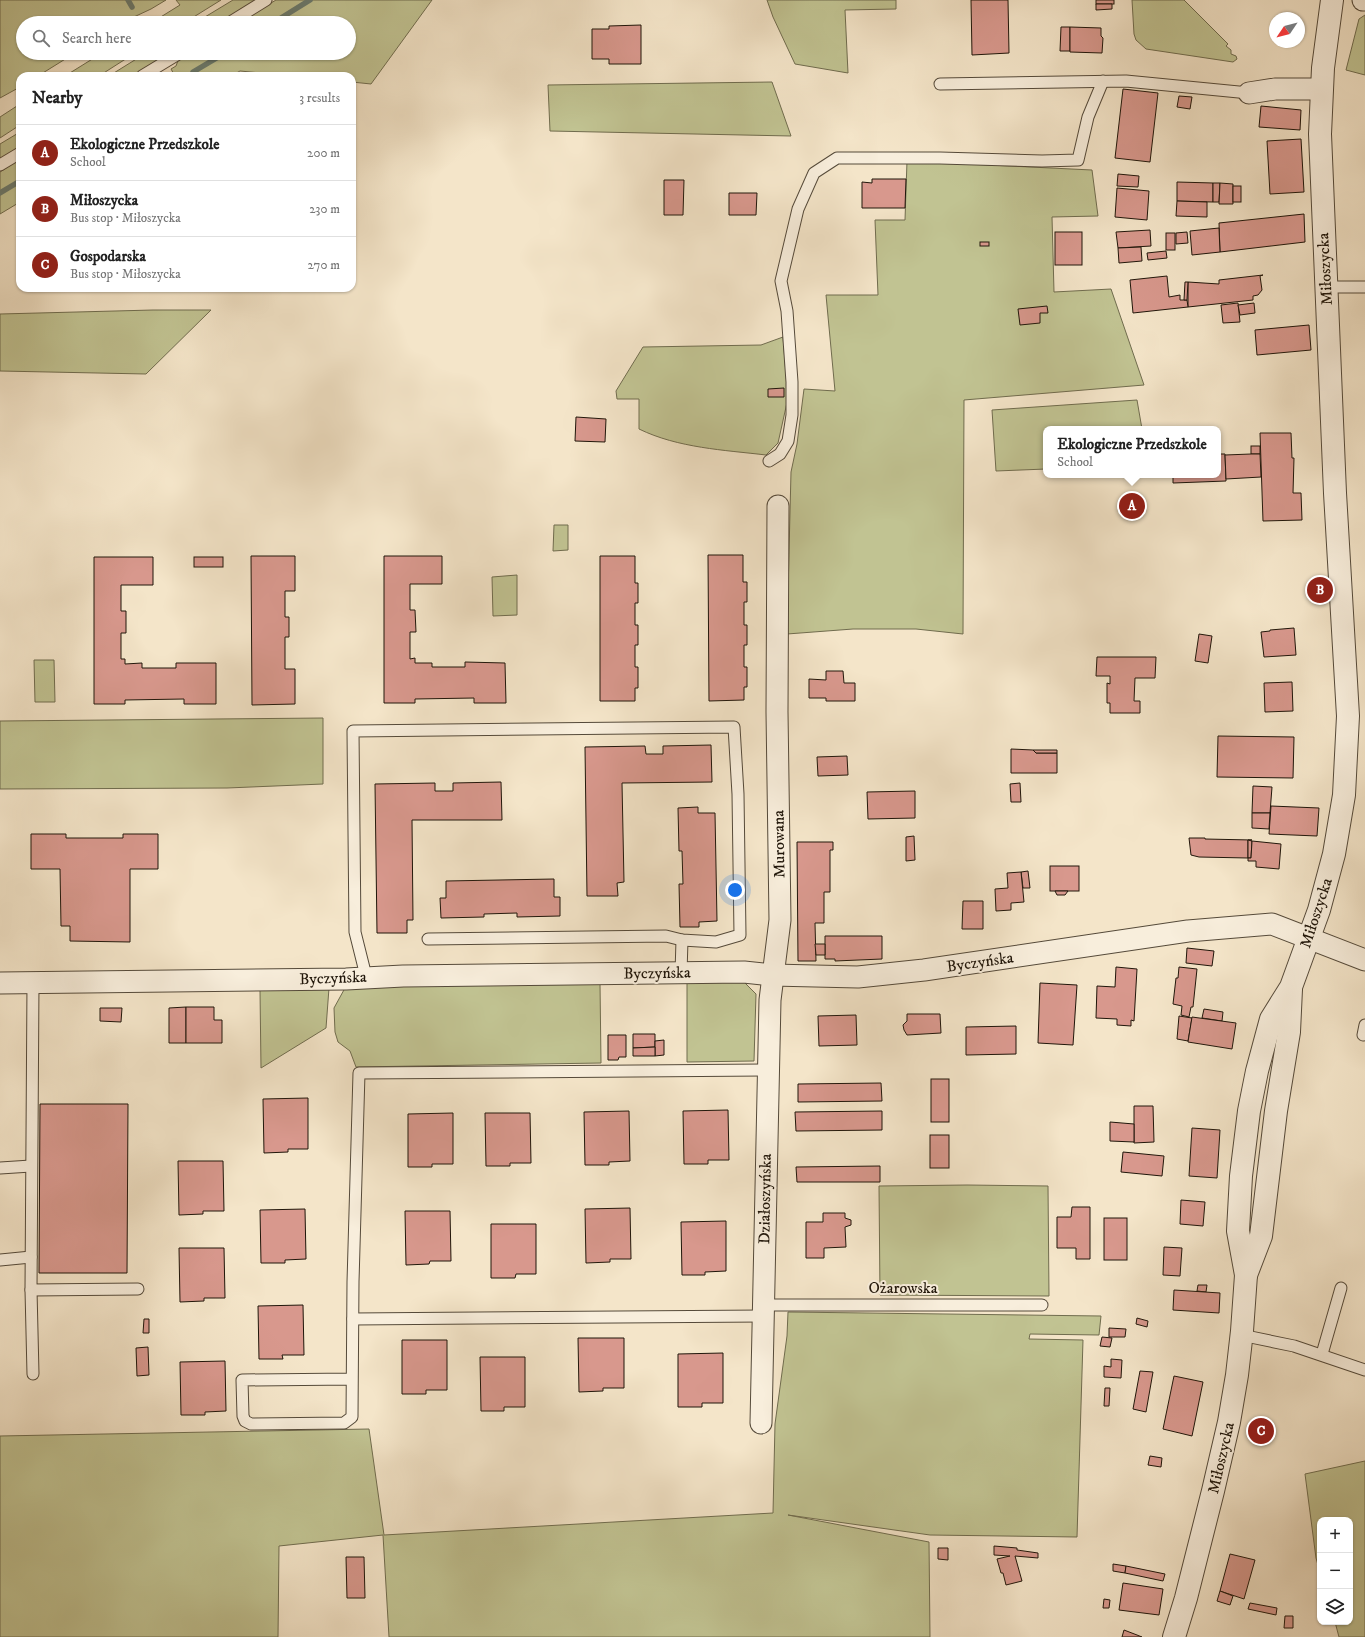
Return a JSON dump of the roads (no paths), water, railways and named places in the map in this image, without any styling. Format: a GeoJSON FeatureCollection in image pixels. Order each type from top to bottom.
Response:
{"type":"FeatureCollection","features":[{"type":"Feature","properties":{"kind":"street","name":"Miłoszycka"},"geometry":{"type":"LineString","coordinates":[[1174,1637],[1186,1598],[1229,1422],[1241,1335],[1246,1275],[1238,1231],[1240,1176],[1249,1111],[1257,1071],[1271,1019],[1291,987],[1319,910],[1334,854],[1344,795],[1348,716],[1335,500],[1327,287],[1320,162],[1321,89],[1332,0]]}},
{"type":"Feature","properties":{"kind":"street"},"geometry":{"type":"LineString","coordinates":[[1249,93],[1275,89],[1321,89]]}},
{"type":"Feature","properties":{"kind":"street","name":"Murowana"},"geometry":{"type":"LineString","coordinates":[[772,975],[780,920],[777,712],[778,506]]}},
{"type":"Feature","properties":{"kind":"street","name":"Byczyńska"},"geometry":{"type":"LineString","coordinates":[[0,983],[346,980],[364,977],[744,972],[772,975],[858,977],[924,970],[1188,931],[1272,924],[1365,960]]}},
{"type":"Feature","properties":{"kind":"street","name":"Działoszyńska"},"geometry":{"type":"LineString","coordinates":[[761,1423],[768,1070],[772,975]]}},
{"type":"Feature","properties":{"kind":"lane"},"geometry":{"type":"LineString","coordinates":[[240,16],[266,0]]}},
{"type":"Feature","properties":{"kind":"lane"},"geometry":{"type":"LineString","coordinates":[[149,72],[168,60]]}},
{"type":"Feature","properties":{"kind":"lane"},"geometry":{"type":"LineString","coordinates":[[770,461],[780,454],[788,441],[792,415],[792,382],[787,311],[781,281],[798,209],[814,172],[837,158],[940,158],[1042,161],[1078,160],[1088,117],[1103,81]]}},
{"type":"Feature","properties":{"kind":"lane"},"geometry":{"type":"LineString","coordinates":[[940,84],[1126,81],[1249,93]]}},
{"type":"Feature","properties":{"kind":"lane"},"geometry":{"type":"LineString","coordinates":[[0,166],[16,156]]}},
{"type":"Feature","properties":{"kind":"lane"},"geometry":{"type":"LineString","coordinates":[[1327,287],[1365,287]]}},
{"type":"Feature","properties":{"kind":"lane"},"geometry":{"type":"LineString","coordinates":[[364,977],[364,968],[355,932],[353,731],[734,727],[738,794],[740,935],[716,942],[682,940],[666,936],[428,938]]}},
{"type":"Feature","properties":{"kind":"lane"},"geometry":{"type":"LineString","coordinates":[[681,973],[682,940]]}},
{"type":"Feature","properties":{"kind":"lane"},"geometry":{"type":"LineString","coordinates":[[33,983],[31,1166],[33,1374]]}},
{"type":"Feature","properties":{"kind":"lane"},"geometry":{"type":"LineString","coordinates":[[352,1379],[242,1380],[243,1416],[245,1420],[251,1424],[344,1423],[352,1417],[359,1073],[768,1070]]}},
{"type":"Feature","properties":{"kind":"lane"},"geometry":{"type":"LineString","coordinates":[[0,1168],[31,1166]]}},
{"type":"Feature","properties":{"kind":"lane"},"geometry":{"type":"LineString","coordinates":[[0,1260],[31,1256]]}},
{"type":"Feature","properties":{"kind":"lane"},"geometry":{"type":"LineString","coordinates":[[1322,1354],[1341,1288]]}},
{"type":"Feature","properties":{"kind":"lane"},"geometry":{"type":"LineString","coordinates":[[31,1290],[138,1289]]}},
{"type":"Feature","properties":{"kind":"lane","name":"Ożarowska"},"geometry":{"type":"LineString","coordinates":[[353,1319],[1042,1305]]}},
{"type":"Feature","properties":{"kind":"lane"},"geometry":{"type":"LineString","coordinates":[[1241,1335],[1294,1346],[1322,1354],[1365,1370]]}},
{"type":"Feature","properties":{"kind":"waterway"},"geometry":{"type":"LineString","coordinates":[[128,0],[132,7]]}},
{"type":"Feature","properties":{"kind":"waterway"},"geometry":{"type":"LineString","coordinates":[[284,16],[310,0]]}},
{"type":"Feature","properties":{"kind":"waterway"},"geometry":{"type":"LineString","coordinates":[[193,72],[213,60]]}},
{"type":"Feature","properties":{"kind":"waterway"},"geometry":{"type":"LineString","coordinates":[[0,193],[16,183]]}},
{"type":"Feature","properties":{"kind":"place","name":"Ekologiczne Przedszkole"},"geometry":{"type":"Point","coordinates":[1132,506]}},
{"type":"Feature","properties":{"kind":"place","name":"Miłoszycka"},"geometry":{"type":"Point","coordinates":[1320,590]}},
{"type":"Feature","properties":{"kind":"place","name":"Gospodarska"},"geometry":{"type":"Point","coordinates":[1261,1431]}}]}
